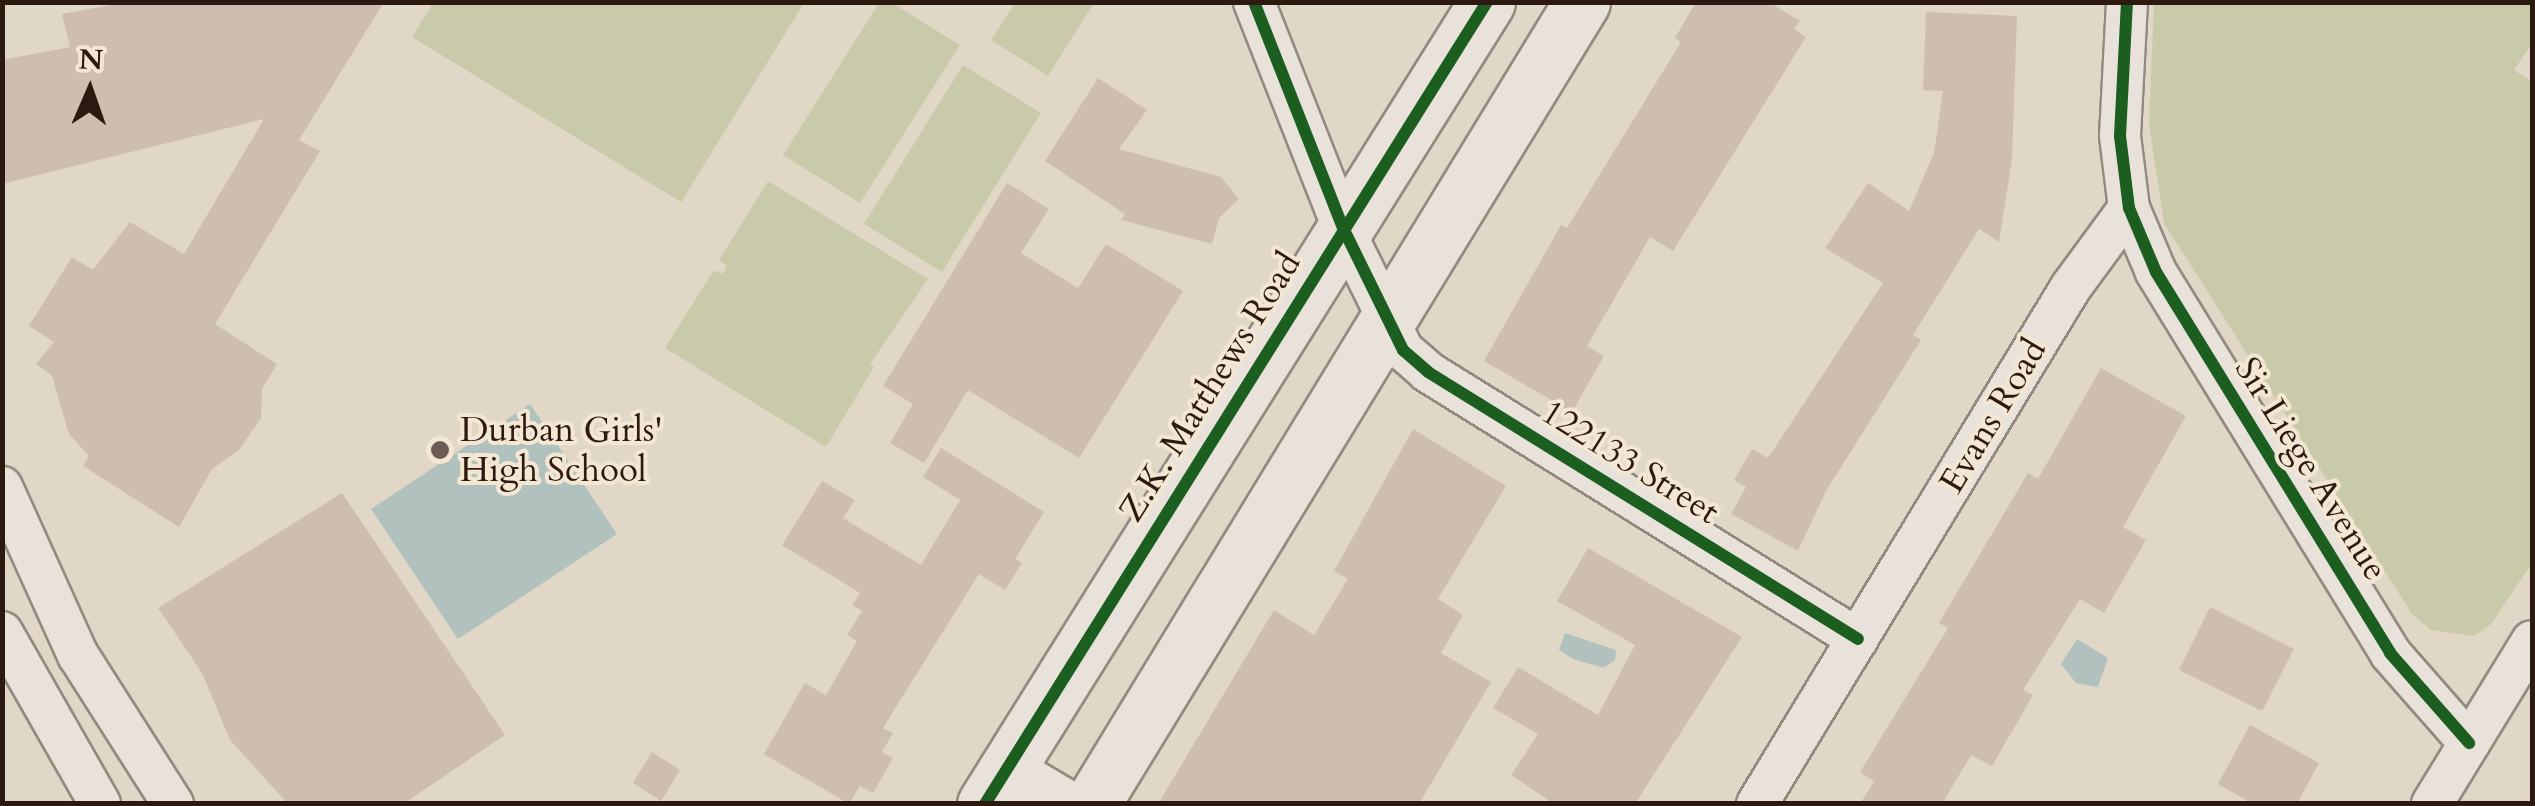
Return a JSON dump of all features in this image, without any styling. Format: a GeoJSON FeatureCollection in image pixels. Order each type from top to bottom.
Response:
{"type":"FeatureCollection","features":[{"type":"Feature","properties":{"kind":"street","name":"122133 Street"},"geometry":{"type":"LineString","coordinates":[[1254,2],[1344,230],[1403,350],[1428,372],[1858,639]]}},
{"type":"Feature","properties":{"kind":"street","name":"Z.K. Matthews Road"},"geometry":{"type":"LineString","coordinates":[[995,788],[1487,2]]}},
{"type":"Feature","properties":{"kind":"street"},"geometry":{"type":"LineString","coordinates":[[1092,804],[1582,2]]}},
{"type":"Feature","properties":{"kind":"street"},"geometry":{"type":"LineString","coordinates":[[2127,2],[2120,136],[2129,208]]}},
{"type":"Feature","properties":{"kind":"street","name":"Evans Road"},"geometry":{"type":"LineString","coordinates":[[1757,804],[2071,287],[2129,208]]}},
{"type":"Feature","properties":{"kind":"street","name":"Sir Liege Avenue"},"geometry":{"type":"LineString","coordinates":[[2129,208],[2156,272],[2390,653],[2469,743]]}},
{"type":"Feature","properties":{"kind":"street"},"geometry":{"type":"LineString","coordinates":[[2,488],[78,655],[173,804]]}},
{"type":"Feature","properties":{"kind":"street"},"geometry":{"type":"LineString","coordinates":[[2,632],[100,804]]}},
{"type":"Feature","properties":{"kind":"street"},"geometry":{"type":"LineString","coordinates":[[2432,804],[2532,641]]}},
{"type":"Feature","properties":{"kind":"street"},"geometry":{"type":"LineString","coordinates":[[29,685],[78,655]]}},
{"type":"Feature","properties":{"kind":"street"},"geometry":{"type":"LineString","coordinates":[[995,788],[1059,804]]}},
{"type":"Feature","properties":{"kind":"green space"},"geometry":{"type":"Polygon","coordinates":[[[433,2],[804,3],[681,202],[412,37],[433,2]]]}},
{"type":"Feature","properties":{"kind":"green space"},"geometry":{"type":"Polygon","coordinates":[[[879,3],[892,3],[960,45],[860,203],[783,155],[879,3]]]}},
{"type":"Feature","properties":{"kind":"green space"},"geometry":{"type":"Polygon","coordinates":[[[1015,3],[1094,3],[1048,76],[991,40],[1015,3]]]}},
{"type":"Feature","properties":{"kind":"green space"},"geometry":{"type":"Polygon","coordinates":[[[2154,3],[2532,3],[2532,43],[2514,70],[2532,82],[2532,563],[2491,624],[2474,636],[2431,630],[2412,614],[2164,223],[2149,124],[2154,3]]]}},
{"type":"Feature","properties":{"kind":"green space"},"geometry":{"type":"Polygon","coordinates":[[[963,65],[1041,113],[942,272],[864,224],[963,65]]]}},
{"type":"Feature","properties":{"kind":"green space"},"geometry":{"type":"Polygon","coordinates":[[[768,181],[928,279],[870,364],[874,367],[826,447],[665,348],[714,270],[722,274],[727,266],[719,260],[768,181]]]}},
{"type":"Feature","properties":{"kind":"shaded area"},"geometry":{"type":"Polygon","coordinates":[[[530,404],[617,534],[458,639],[371,509],[530,404]]]}},
{"type":"Feature","properties":{"kind":"shaded area"},"geometry":{"type":"Polygon","coordinates":[[[1565,633],[1616,650],[1615,660],[1604,668],[1573,659],[1559,650],[1565,633]]]}},
{"type":"Feature","properties":{"kind":"shaded area"},"geometry":{"type":"Polygon","coordinates":[[[2077,639],[2108,658],[2098,687],[2076,683],[2061,664],[2077,639]]]}},
{"type":"Feature","properties":{"kind":"building"},"geometry":{"type":"Polygon","coordinates":[[[127,2],[384,2],[299,140],[320,151],[215,324],[277,364],[262,389],[261,418],[239,450],[212,469],[179,527],[83,466],[89,456],[69,434],[52,376],[36,364],[54,342],[29,326],[72,257],[93,270],[130,222],[184,254],[264,119],[2,184],[2,60],[70,47],[62,14],[127,2]]]}},
{"type":"Feature","properties":{"kind":"building"},"geometry":{"type":"Polygon","coordinates":[[[1696,2],[1769,2],[1800,21],[1794,29],[1806,37],[1673,251],[1650,237],[1587,346],[1604,356],[1572,412],[1484,361],[1561,225],[1567,228],[1681,42],[1675,38],[1696,2]]]}},
{"type":"Feature","properties":{"kind":"building"},"geometry":{"type":"Polygon","coordinates":[[[1926,12],[2017,16],[2012,159],[1999,242],[1979,229],[1913,335],[1921,340],[1826,491],[1798,551],[1731,514],[1746,487],[1734,480],[1752,449],[1768,458],[1883,283],[1825,248],[1868,183],[1909,211],[1934,153],[1943,91],[1923,90],[1926,12]]]}},
{"type":"Feature","properties":{"kind":"building"},"geometry":{"type":"Polygon","coordinates":[[[1098,78],[1147,110],[1119,149],[1221,177],[1239,199],[1219,218],[1212,244],[1121,220],[1125,214],[1045,161],[1098,78]]]}},
{"type":"Feature","properties":{"kind":"building"},"geometry":{"type":"Polygon","coordinates":[[[1007,183],[1049,209],[1021,253],[1078,288],[1106,244],[1183,291],[1079,458],[968,390],[924,463],[890,443],[913,404],[883,386],[1007,183]]]}},
{"type":"Feature","properties":{"kind":"building"},"geometry":{"type":"Polygon","coordinates":[[[2101,368],[2186,416],[2123,527],[2146,540],[2104,613],[2080,599],[2023,690],[2033,695],[1992,766],[1971,755],[1942,804],[1860,804],[1874,781],[1860,772],[1948,628],[1939,623],[2028,473],[2038,479],[2101,368]]]}},
{"type":"Feature","properties":{"kind":"building"},"geometry":{"type":"Polygon","coordinates":[[[1413,429],[1506,486],[1438,599],[1463,615],[1441,653],[1491,682],[1419,804],[1158,804],[1274,610],[1314,635],[1348,579],[1334,571],[1413,429]]]}},
{"type":"Feature","properties":{"kind":"building"},"geometry":{"type":"Polygon","coordinates":[[[941,448],[1044,512],[1015,559],[1022,563],[1005,590],[979,574],[883,728],[893,733],[882,752],[893,758],[873,793],[860,786],[849,804],[764,754],[805,683],[826,695],[857,641],[847,635],[862,611],[852,605],[860,593],[782,545],[822,481],[855,500],[843,518],[921,565],[960,500],[923,477],[941,448]]]}},
{"type":"Feature","properties":{"kind":"building"},"geometry":{"type":"Polygon","coordinates":[[[342,493],[505,735],[403,804],[288,804],[230,740],[202,673],[158,608],[342,493]]]}},
{"type":"Feature","properties":{"kind":"building"},"geometry":{"type":"Polygon","coordinates":[[[1588,548],[1742,637],[1635,804],[1554,804],[1511,775],[1538,734],[1493,708],[1518,667],[1598,715],[1635,645],[1557,601],[1588,548]]]}},
{"type":"Feature","properties":{"kind":"building"},"geometry":{"type":"Polygon","coordinates":[[[2210,607],[2294,649],[2262,711],[2179,670],[2210,607]]]}},
{"type":"Feature","properties":{"kind":"building"},"geometry":{"type":"Polygon","coordinates":[[[2250,725],[2319,763],[2297,804],[2253,804],[2218,784],[2250,725]]]}},
{"type":"Feature","properties":{"kind":"building"},"geometry":{"type":"Polygon","coordinates":[[[652,752],[680,770],[661,801],[633,783],[652,752]]]}},
{"type":"Feature","properties":{"kind":"cycle path"},"geometry":{"type":"LineString","coordinates":[[1254,2],[1344,230],[1403,350],[1428,372],[1858,639]]}},
{"type":"Feature","properties":{"kind":"cycle path"},"geometry":{"type":"LineString","coordinates":[[985,804],[1487,2]]}},
{"type":"Feature","properties":{"kind":"cycle path"},"geometry":{"type":"LineString","coordinates":[[2127,2],[2120,136],[2129,208],[2156,272],[2390,653],[2469,743]]}},
{"type":"Feature","properties":{"kind":"place","name":"Durban Girls' High School"},"geometry":{"type":"Point","coordinates":[440,450]}}]}
